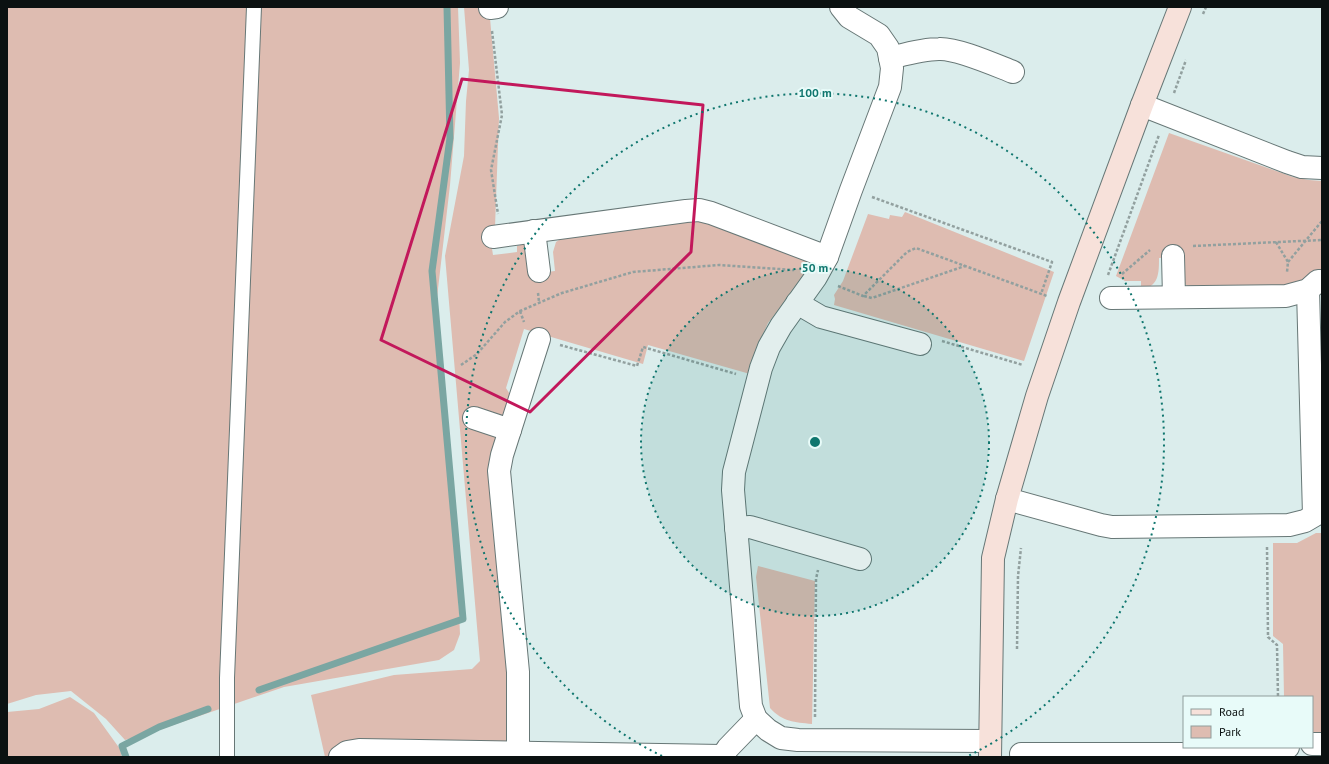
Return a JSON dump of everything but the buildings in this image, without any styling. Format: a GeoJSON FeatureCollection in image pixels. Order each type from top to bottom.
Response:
{"type":"FeatureCollection","features":[{"type":"Feature","properties":{"kind":"street"},"geometry":{"type":"LineString","coordinates":[[841,7],[849,17],[879,35],[888,48],[892,68],[890,87],[827,257],[816,277],[781,326],[769,347],[758,380],[734,472],[733,490],[751,706],[756,720],[781,738],[990,749],[993,558],[1006,499],[1045,371],[1069,302],[1180,7]]}},
{"type":"Feature","properties":{"kind":"street"},"geometry":{"type":"LineString","coordinates":[[890,58],[915,52],[941,49],[963,54],[1013,72]]}},
{"type":"Feature","properties":{"kind":"street"},"geometry":{"type":"LineString","coordinates":[[1142,105],[1286,162],[1302,167],[1322,168]]}},
{"type":"Feature","properties":{"kind":"street"},"geometry":{"type":"LineString","coordinates":[[497,236],[699,210],[711,212],[827,257]]}},
{"type":"Feature","properties":{"kind":"street"},"geometry":{"type":"LineString","coordinates":[[534,231],[539,271]]}},
{"type":"Feature","properties":{"kind":"street"},"geometry":{"type":"LineString","coordinates":[[1174,297],[1182,251]]}},
{"type":"Feature","properties":{"kind":"street"},"geometry":{"type":"LineString","coordinates":[[1006,499],[1112,527],[1289,525],[1305,521],[1318,513],[1315,285],[1286,296],[1174,297],[1108,288]]}},
{"type":"Feature","properties":{"kind":"street"},"geometry":{"type":"LineString","coordinates":[[797,303],[821,317],[920,344]]}},
{"type":"Feature","properties":{"kind":"street"},"geometry":{"type":"LineString","coordinates":[[518,753],[518,672],[499,471],[502,455],[539,339]]}},
{"type":"Feature","properties":{"kind":"street"},"geometry":{"type":"LineString","coordinates":[[474,418],[510,430]]}},
{"type":"Feature","properties":{"kind":"street"},"geometry":{"type":"LineString","coordinates":[[736,528],[750,527],[860,559]]}},
{"type":"Feature","properties":{"kind":"street"},"geometry":{"type":"LineString","coordinates":[[340,757],[347,752],[359,750],[722,757],[728,748],[756,720]]}},
{"type":"Feature","properties":{"kind":"street"},"geometry":{"type":"LineString","coordinates":[[1274,757],[1275,754],[1286,748]]}},
{"type":"Feature","properties":{"kind":"street"},"geometry":{"type":"LineString","coordinates":[[1021,754],[1257,754],[1267,757]]}},
{"type":"Feature","properties":{"kind":"lane"},"geometry":{"type":"LineString","coordinates":[[227,757],[227,678],[254,7]]}},
{"type":"Feature","properties":{"kind":"path"},"geometry":{"type":"LineString","coordinates":[[493,7],[502,115],[491,170],[497,236]]}},
{"type":"Feature","properties":{"kind":"path"},"geometry":{"type":"LineString","coordinates":[[1200,21],[1206,7]]}},
{"type":"Feature","properties":{"kind":"path"},"geometry":{"type":"LineString","coordinates":[[1108,288],[1166,114],[1187,57]]}},
{"type":"Feature","properties":{"kind":"path"},"geometry":{"type":"LineString","coordinates":[[851,190],[1052,262],[1041,294]]}},
{"type":"Feature","properties":{"kind":"path"},"geometry":{"type":"LineString","coordinates":[[1288,262],[1322,221]]}},
{"type":"Feature","properties":{"kind":"path"},"geometry":{"type":"LineString","coordinates":[[1182,251],[1276,242],[1322,240]]}},
{"type":"Feature","properties":{"kind":"path"},"geometry":{"type":"LineString","coordinates":[[1276,242],[1288,262],[1286,296]]}},
{"type":"Feature","properties":{"kind":"path"},"geometry":{"type":"LineString","coordinates":[[863,296],[907,252],[916,248],[1041,294],[1069,302]]}},
{"type":"Feature","properties":{"kind":"path"},"geometry":{"type":"LineString","coordinates":[[1108,288],[1152,249]]}},
{"type":"Feature","properties":{"kind":"path"},"geometry":{"type":"LineString","coordinates":[[461,365],[477,354],[504,322],[520,311],[562,293],[633,272],[719,265],[800,271],[863,296],[872,298],[965,266]]}},
{"type":"Feature","properties":{"kind":"path"},"geometry":{"type":"LineString","coordinates":[[520,311],[529,336],[539,339],[637,366],[643,347],[758,380]]}},
{"type":"Feature","properties":{"kind":"path"},"geometry":{"type":"LineString","coordinates":[[920,344],[923,335],[1045,371]]}},
{"type":"Feature","properties":{"kind":"path"},"geometry":{"type":"LineString","coordinates":[[1267,526],[1268,637],[1277,645],[1278,696]]}},
{"type":"Feature","properties":{"kind":"path"},"geometry":{"type":"LineString","coordinates":[[1016,655],[1018,576],[1021,542]]}},
{"type":"Feature","properties":{"kind":"path"},"geometry":{"type":"LineString","coordinates":[[815,740],[816,579],[824,548]]}},
{"type":"Feature","properties":{"kind":"highlighted area"},"geometry":{"type":"Polygon","coordinates":[[[462,79],[703,105],[691,252],[530,412],[381,340],[462,79]]]}},
{"type":"Feature","properties":{"kind":"green space"},"geometry":{"type":"Polygon","coordinates":[[[7,7],[458,7],[460,63],[450,185],[435,315],[453,480],[460,634],[454,650],[439,660],[284,687],[147,734],[125,740],[106,719],[71,691],[36,695],[7,704],[7,7]]]}},
{"type":"Feature","properties":{"kind":"green space"},"geometry":{"type":"Polygon","coordinates":[[[464,7],[489,7],[499,118],[495,227],[489,230],[493,255],[517,252],[517,246],[524,244],[531,247],[538,273],[555,271],[553,252],[556,242],[562,238],[698,219],[810,259],[804,278],[768,323],[760,341],[750,374],[648,345],[643,364],[524,329],[506,388],[514,401],[497,437],[513,670],[509,743],[325,757],[311,695],[394,675],[472,669],[480,661],[445,256],[464,156],[469,70],[464,7]]]}},
{"type":"Feature","properties":{"kind":"green space"},"geometry":{"type":"Polygon","coordinates":[[[1169,133],[1293,177],[1322,181],[1322,271],[1319,271],[1292,286],[1188,286],[1181,282],[1177,257],[1159,258],[1157,278],[1155,282],[1147,288],[1141,289],[1141,281],[1125,281],[1116,276],[1169,133]]]}},
{"type":"Feature","properties":{"kind":"green space"},"geometry":{"type":"Polygon","coordinates":[[[905,212],[1054,272],[1024,361],[834,305],[834,295],[843,281],[868,214],[889,219],[890,215],[902,217],[905,212]]]}},
{"type":"Feature","properties":{"kind":"green space"},"geometry":{"type":"Polygon","coordinates":[[[1316,533],[1322,533],[1322,735],[1313,735],[1313,696],[1284,696],[1283,644],[1273,636],[1273,543],[1297,543],[1316,533]]]}},
{"type":"Feature","properties":{"kind":"green space"},"geometry":{"type":"Polygon","coordinates":[[[758,566],[815,581],[812,724],[784,719],[770,708],[756,577],[758,566]]]}},
{"type":"Feature","properties":{"kind":"green space"},"geometry":{"type":"Polygon","coordinates":[[[70,697],[94,713],[120,749],[122,757],[7,757],[7,712],[39,709],[70,697]]]}},
{"type":"Feature","properties":{"kind":"waterway"},"geometry":{"type":"LineString","coordinates":[[259,690],[463,619],[432,271],[450,138],[447,7]]}},
{"type":"Feature","properties":{"kind":"waterway"},"geometry":{"type":"LineString","coordinates":[[126,757],[122,746],[159,727],[208,709]]}}]}
